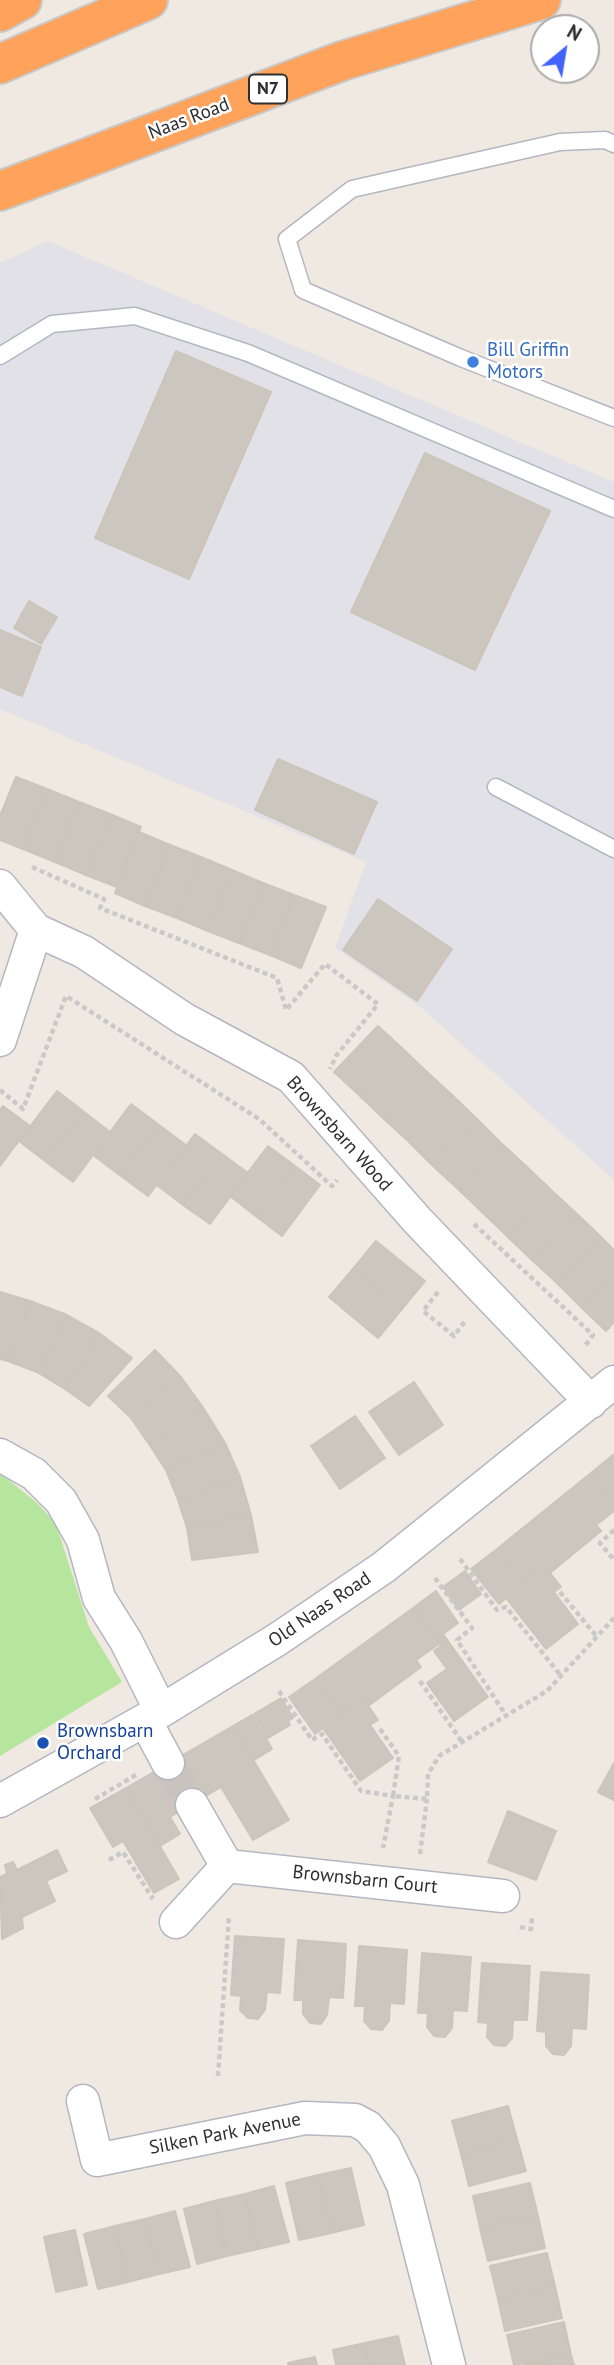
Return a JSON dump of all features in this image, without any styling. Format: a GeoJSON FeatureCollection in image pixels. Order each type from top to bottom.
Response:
{"type":"FeatureCollection","features":[{"type":"Feature","properties":{"kind":"highway"},"geometry":{"type":"LineString","coordinates":[[0,12],[22,0]]}},
{"type":"Feature","properties":{"kind":"highway"},"geometry":{"type":"LineString","coordinates":[[0,64],[148,0]]}},
{"type":"Feature","properties":{"kind":"highway","name":"Naas Road"},"geometry":{"type":"LineString","coordinates":[[0,191],[342,61],[541,0]]}},
{"type":"Feature","properties":{"kind":"street","name":"Brownsbarn Wood"},"geometry":{"type":"LineString","coordinates":[[0,886],[36,930],[84,952],[184,1019],[291,1077],[417,1220],[603,1392]]}},
{"type":"Feature","properties":{"kind":"street"},"geometry":{"type":"LineString","coordinates":[[0,1040],[36,930]]}},
{"type":"Feature","properties":{"kind":"street","name":"Old Naas Road"},"geometry":{"type":"LineString","coordinates":[[0,1801],[153,1716],[278,1639],[384,1567],[603,1392]]}},
{"type":"Feature","properties":{"kind":"street"},"geometry":{"type":"LineString","coordinates":[[0,1455],[34,1474],[61,1501],[83,1540],[99,1598],[126,1641],[153,1716],[157,1766]]}},
{"type":"Feature","properties":{"kind":"street"},"geometry":{"type":"LineString","coordinates":[[176,1922],[227,1866],[192,1805]]}},
{"type":"Feature","properties":{"kind":"street","name":"Brownsbarn Court"},"geometry":{"type":"LineString","coordinates":[[227,1866],[503,1896]]}},
{"type":"Feature","properties":{"kind":"street","name":"Silken Park Avenue"},"geometry":{"type":"LineString","coordinates":[[83,2101],[97,2160],[305,2118],[355,2120],[369,2127],[384,2147],[403,2185],[449,2365]]}},
{"type":"Feature","properties":{"kind":"lane"},"geometry":{"type":"LineString","coordinates":[[614,144],[606,140],[560,142],[352,190],[287,239],[303,290],[461,359],[614,418]]}},
{"type":"Feature","properties":{"kind":"lane"},"geometry":{"type":"LineString","coordinates":[[0,356],[52,324],[135,316],[248,353],[614,509]]}},
{"type":"Feature","properties":{"kind":"lane"},"geometry":{"type":"LineString","coordinates":[[496,787],[614,849]]}},
{"type":"Feature","properties":{"kind":"path"},"geometry":{"type":"LineString","coordinates":[[0,1090],[23,1109],[66,996],[259,1119],[332,1186],[339,1178],[348,1188]]}},
{"type":"Feature","properties":{"kind":"path"},"geometry":{"type":"LineString","coordinates":[[442,1287],[423,1311],[454,1336],[473,1312]]}},
{"type":"Feature","properties":{"kind":"path"},"geometry":{"type":"LineString","coordinates":[[614,1530],[600,1543],[614,1560]]}},
{"type":"Feature","properties":{"kind":"path"},"geometry":{"type":"LineString","coordinates":[[460,1559],[497,1610],[506,1607],[561,1676]]}},
{"type":"Feature","properties":{"kind":"path"},"geometry":{"type":"LineString","coordinates":[[435,1578],[472,1628],[457,1640],[507,1717]]}},
{"type":"Feature","properties":{"kind":"path"},"geometry":{"type":"LineString","coordinates":[[560,1592],[597,1637]]}},
{"type":"Feature","properties":{"kind":"path"},"geometry":{"type":"LineString","coordinates":[[419,1864],[428,1774],[439,1756],[547,1691],[614,1618]]}},
{"type":"Feature","properties":{"kind":"path"},"geometry":{"type":"LineString","coordinates":[[420,1681],[462,1742]]}},
{"type":"Feature","properties":{"kind":"path"},"geometry":{"type":"LineString","coordinates":[[279,1691],[312,1740],[322,1734],[362,1791],[427,1799]]}},
{"type":"Feature","properties":{"kind":"path"},"geometry":{"type":"LineString","coordinates":[[378,1854],[383,1849],[398,1756],[380,1729]]}},
{"type":"Feature","properties":{"kind":"path"},"geometry":{"type":"LineString","coordinates":[[95,1800],[157,1766]]}},
{"type":"Feature","properties":{"kind":"path"},"geometry":{"type":"LineString","coordinates":[[108,1860],[123,1852],[154,1899],[165,1892]]}},
{"type":"Feature","properties":{"kind":"path"},"geometry":{"type":"LineString","coordinates":[[518,1927],[531,1929],[533,1904]]}},
{"type":"Feature","properties":{"kind":"path"},"geometry":{"type":"LineString","coordinates":[[218,2076],[230,1912]]}},
{"type":"Feature","properties":{"kind":"shaded area"},"geometry":{"type":"Polygon","coordinates":[[[48,241],[614,482],[614,1180],[419,1006],[335,948],[366,862],[0,709],[0,263],[48,241]]]}},
{"type":"Feature","properties":{"kind":"green space"},"geometry":{"type":"Polygon","coordinates":[[[0,1473],[37,1503],[56,1524],[89,1627],[122,1682],[0,1756],[0,1473]]]}},
{"type":"Feature","properties":{"kind":"building"},"geometry":{"type":"Polygon","coordinates":[[[176,351],[271,392],[189,579],[95,538],[176,351]]]}},
{"type":"Feature","properties":{"kind":"building"},"geometry":{"type":"Polygon","coordinates":[[[425,453],[550,511],[475,670],[351,612],[425,453]]]}},
{"type":"Feature","properties":{"kind":"building"},"geometry":{"type":"Polygon","coordinates":[[[29,601],[57,617],[41,644],[14,628],[29,601]]]}},
{"type":"Feature","properties":{"kind":"building"},"geometry":{"type":"Polygon","coordinates":[[[0,630],[41,647],[22,696],[0,687],[0,630]]]}},
{"type":"Feature","properties":{"kind":"building"},"geometry":{"type":"Polygon","coordinates":[[[278,759],[377,802],[354,854],[255,810],[278,759]]]}},
{"type":"Feature","properties":{"kind":"building"},"geometry":{"type":"Polygon","coordinates":[[[16,777],[47,789],[23,849],[0,840],[0,816],[16,777]]]}},
{"type":"Feature","properties":{"kind":"building"},"geometry":{"type":"Polygon","coordinates":[[[47,789],[79,802],[55,862],[23,849],[47,789]]]}},
{"type":"Feature","properties":{"kind":"building"},"geometry":{"type":"Polygon","coordinates":[[[79,802],[110,814],[86,875],[55,862],[79,802]]]}},
{"type":"Feature","properties":{"kind":"building"},"geometry":{"type":"Polygon","coordinates":[[[110,814],[141,827],[117,887],[86,875],[110,814]]]}},
{"type":"Feature","properties":{"kind":"building"},"geometry":{"type":"Polygon","coordinates":[[[139,832],[170,845],[145,906],[115,893],[139,832]]]}},
{"type":"Feature","properties":{"kind":"building"},"geometry":{"type":"Polygon","coordinates":[[[170,845],[201,857],[177,918],[145,906],[170,845]]]}},
{"type":"Feature","properties":{"kind":"building"},"geometry":{"type":"Polygon","coordinates":[[[201,857],[232,870],[208,931],[177,918],[201,857]]]}},
{"type":"Feature","properties":{"kind":"building"},"geometry":{"type":"Polygon","coordinates":[[[232,870],[263,883],[239,943],[208,931],[232,870]]]}},
{"type":"Feature","properties":{"kind":"building"},"geometry":{"type":"Polygon","coordinates":[[[263,883],[294,895],[270,955],[239,943],[263,883]]]}},
{"type":"Feature","properties":{"kind":"building"},"geometry":{"type":"Polygon","coordinates":[[[294,895],[326,907],[301,968],[270,955],[294,895]]]}},
{"type":"Feature","properties":{"kind":"building"},"geometry":{"type":"Polygon","coordinates":[[[378,899],[452,949],[417,1001],[343,950],[378,899]]]}},
{"type":"Feature","properties":{"kind":"building"},"geometry":{"type":"Polygon","coordinates":[[[378,1026],[403,1049],[359,1095],[334,1072],[378,1026]]]}},
{"type":"Feature","properties":{"kind":"building"},"geometry":{"type":"Polygon","coordinates":[[[403,1049],[427,1072],[383,1118],[359,1095],[403,1049]]]}},
{"type":"Feature","properties":{"kind":"building"},"geometry":{"type":"Polygon","coordinates":[[[427,1072],[452,1095],[408,1141],[383,1118],[427,1072]]]}},
{"type":"Feature","properties":{"kind":"building"},"geometry":{"type":"Polygon","coordinates":[[[57,1091],[83,1111],[45,1161],[19,1141],[57,1091]]]}},
{"type":"Feature","properties":{"kind":"building"},"geometry":{"type":"Polygon","coordinates":[[[452,1095],[477,1119],[432,1165],[408,1141],[452,1095]]]}},
{"type":"Feature","properties":{"kind":"building"},"geometry":{"type":"Polygon","coordinates":[[[131,1104],[159,1125],[121,1176],[93,1155],[131,1104]]]}},
{"type":"Feature","properties":{"kind":"building"},"geometry":{"type":"Polygon","coordinates":[[[3,1106],[30,1126],[0,1166],[0,1110],[3,1106]]]}},
{"type":"Feature","properties":{"kind":"building"},"geometry":{"type":"Polygon","coordinates":[[[83,1111],[110,1132],[73,1182],[45,1161],[83,1111]]]}},
{"type":"Feature","properties":{"kind":"building"},"geometry":{"type":"Polygon","coordinates":[[[477,1119],[501,1143],[458,1189],[432,1165],[477,1119]]]}},
{"type":"Feature","properties":{"kind":"building"},"geometry":{"type":"Polygon","coordinates":[[[159,1125],[187,1146],[148,1196],[121,1176],[159,1125]]]}},
{"type":"Feature","properties":{"kind":"building"},"geometry":{"type":"Polygon","coordinates":[[[195,1134],[222,1154],[183,1205],[157,1185],[195,1134]]]}},
{"type":"Feature","properties":{"kind":"building"},"geometry":{"type":"Polygon","coordinates":[[[501,1143],[526,1166],[482,1212],[458,1189],[501,1143]]]}},
{"type":"Feature","properties":{"kind":"building"},"geometry":{"type":"Polygon","coordinates":[[[268,1146],[295,1166],[257,1217],[230,1196],[268,1146]]]}},
{"type":"Feature","properties":{"kind":"building"},"geometry":{"type":"Polygon","coordinates":[[[222,1154],[248,1173],[210,1224],[183,1205],[222,1154]]]}},
{"type":"Feature","properties":{"kind":"building"},"geometry":{"type":"Polygon","coordinates":[[[295,1166],[320,1185],[282,1236],[257,1217],[295,1166]]]}},
{"type":"Feature","properties":{"kind":"building"},"geometry":{"type":"Polygon","coordinates":[[[526,1166],[551,1190],[507,1236],[482,1212],[526,1166]]]}},
{"type":"Feature","properties":{"kind":"building"},"geometry":{"type":"Polygon","coordinates":[[[551,1190],[576,1213],[532,1260],[507,1236],[551,1190]]]}},
{"type":"Feature","properties":{"kind":"building"},"geometry":{"type":"Polygon","coordinates":[[[576,1213],[601,1237],[557,1283],[532,1260],[576,1213]]]}},
{"type":"Feature","properties":{"kind":"building"},"geometry":{"type":"Polygon","coordinates":[[[601,1237],[614,1250],[614,1273],[581,1307],[557,1283],[601,1237]]]}},
{"type":"Feature","properties":{"kind":"building"},"geometry":{"type":"Polygon","coordinates":[[[376,1241],[425,1281],[402,1309],[353,1269],[376,1241]]]}},
{"type":"Feature","properties":{"kind":"building"},"geometry":{"type":"Polygon","coordinates":[[[353,1269],[402,1309],[378,1338],[329,1297],[353,1269]]]}},
{"type":"Feature","properties":{"kind":"building"},"geometry":{"type":"Polygon","coordinates":[[[614,1273],[614,1322],[606,1331],[581,1307],[614,1273]]]}},
{"type":"Feature","properties":{"kind":"building"},"geometry":{"type":"Polygon","coordinates":[[[0,1292],[30,1301],[8,1361],[0,1359],[0,1292]]]}},
{"type":"Feature","properties":{"kind":"building"},"geometry":{"type":"Polygon","coordinates":[[[30,1301],[67,1315],[37,1372],[8,1361],[30,1301]]]}},
{"type":"Feature","properties":{"kind":"building"},"geometry":{"type":"Polygon","coordinates":[[[67,1315],[99,1333],[65,1389],[37,1372],[67,1315]]]}},
{"type":"Feature","properties":{"kind":"building"},"geometry":{"type":"Polygon","coordinates":[[[99,1333],[132,1358],[89,1406],[65,1389],[99,1333]]]}},
{"type":"Feature","properties":{"kind":"building"},"geometry":{"type":"Polygon","coordinates":[[[155,1350],[181,1377],[131,1418],[108,1396],[155,1350]]]}},
{"type":"Feature","properties":{"kind":"building"},"geometry":{"type":"Polygon","coordinates":[[[181,1377],[204,1409],[149,1444],[131,1418],[181,1377]]]}},
{"type":"Feature","properties":{"kind":"building"},"geometry":{"type":"Polygon","coordinates":[[[414,1382],[443,1425],[399,1455],[369,1412],[414,1382]]]}},
{"type":"Feature","properties":{"kind":"building"},"geometry":{"type":"Polygon","coordinates":[[[204,1409],[225,1443],[166,1470],[149,1444],[204,1409]]]}},
{"type":"Feature","properties":{"kind":"building"},"geometry":{"type":"Polygon","coordinates":[[[355,1416],[385,1458],[340,1489],[311,1446],[355,1416]]]}},
{"type":"Feature","properties":{"kind":"building"},"geometry":{"type":"Polygon","coordinates":[[[225,1443],[240,1477],[178,1500],[166,1470],[225,1443]]]}},
{"type":"Feature","properties":{"kind":"building"},"geometry":{"type":"Polygon","coordinates":[[[613,1455],[614,1457],[614,1502],[591,1473],[613,1455]]]}},
{"type":"Feature","properties":{"kind":"building"},"geometry":{"type":"Polygon","coordinates":[[[591,1473],[614,1502],[614,1511],[596,1525],[601,1531],[550,1573],[544,1566],[523,1582],[497,1549],[591,1473]]]}},
{"type":"Feature","properties":{"kind":"building"},"geometry":{"type":"Polygon","coordinates":[[[240,1477],[251,1515],[187,1528],[178,1500],[240,1477]]]}},
{"type":"Feature","properties":{"kind":"building"},"geometry":{"type":"Polygon","coordinates":[[[251,1515],[258,1552],[192,1560],[187,1528],[251,1515]]]}},
{"type":"Feature","properties":{"kind":"building"},"geometry":{"type":"Polygon","coordinates":[[[497,1549],[523,1582],[544,1566],[561,1587],[554,1592],[578,1624],[546,1649],[506,1598],[499,1604],[471,1569],[497,1549]]]}},
{"type":"Feature","properties":{"kind":"building"},"geometry":{"type":"Polygon","coordinates":[[[465,1571],[481,1594],[459,1610],[443,1587],[465,1571]]]}},
{"type":"Feature","properties":{"kind":"building"},"geometry":{"type":"Polygon","coordinates":[[[436,1591],[458,1623],[443,1634],[488,1697],[454,1721],[427,1683],[447,1669],[434,1651],[441,1646],[413,1608],[436,1591]]]}},
{"type":"Feature","properties":{"kind":"building"},"geometry":{"type":"Polygon","coordinates":[[[413,1608],[439,1644],[416,1660],[421,1667],[368,1706],[362,1697],[340,1714],[315,1679],[413,1608]]]}},
{"type":"Feature","properties":{"kind":"building"},"geometry":{"type":"Polygon","coordinates":[[[315,1679],[340,1714],[362,1697],[378,1720],[370,1725],[393,1758],[360,1781],[323,1728],[315,1734],[289,1697],[315,1679]]]}},
{"type":"Feature","properties":{"kind":"building"},"geometry":{"type":"Polygon","coordinates":[[[281,1698],[293,1718],[288,1721],[290,1725],[268,1738],[254,1714],[281,1698]]]}},
{"type":"Feature","properties":{"kind":"building"},"geometry":{"type":"Polygon","coordinates":[[[252,1715],[272,1749],[254,1760],[233,1726],[252,1715]]]}},
{"type":"Feature","properties":{"kind":"building"},"geometry":{"type":"Polygon","coordinates":[[[233,1726],[289,1820],[253,1840],[221,1787],[170,1817],[180,1834],[160,1846],[126,1788],[233,1726]]]}},
{"type":"Feature","properties":{"kind":"building"},"geometry":{"type":"Polygon","coordinates":[[[614,1763],[614,1800],[598,1792],[614,1763]]]}},
{"type":"Feature","properties":{"kind":"building"},"geometry":{"type":"Polygon","coordinates":[[[126,1788],[179,1879],[154,1893],[123,1841],[113,1847],[90,1808],[126,1788]]]}},
{"type":"Feature","properties":{"kind":"building"},"geometry":{"type":"Polygon","coordinates":[[[508,1811],[556,1831],[536,1880],[488,1862],[508,1811]]]}},
{"type":"Feature","properties":{"kind":"building"},"geometry":{"type":"Polygon","coordinates":[[[57,1850],[67,1871],[46,1881],[55,1901],[22,1917],[23,1928],[2,1939],[0,1877],[7,1874],[5,1865],[13,1862],[17,1870],[57,1850]]]}},
{"type":"Feature","properties":{"kind":"building"},"geometry":{"type":"Polygon","coordinates":[[[235,1936],[284,1939],[280,1993],[267,1992],[265,2010],[258,2019],[248,2018],[240,2010],[241,1996],[231,1995],[235,1936]]]}},
{"type":"Feature","properties":{"kind":"building"},"geometry":{"type":"Polygon","coordinates":[[[298,1940],[346,1944],[343,1998],[329,1997],[327,2015],[321,2024],[310,2023],[303,2014],[303,2000],[294,2000],[298,1940]]]}},
{"type":"Feature","properties":{"kind":"building"},"geometry":{"type":"Polygon","coordinates":[[[359,1946],[407,1950],[404,2004],[390,2003],[389,2021],[382,2030],[371,2029],[364,2021],[365,2006],[355,2006],[359,1946]]]}},
{"type":"Feature","properties":{"kind":"building"},"geometry":{"type":"Polygon","coordinates":[[[422,1953],[471,1957],[467,2011],[453,2010],[452,2028],[445,2037],[434,2036],[427,2027],[428,2013],[418,2013],[422,1953]]]}},
{"type":"Feature","properties":{"kind":"building"},"geometry":{"type":"Polygon","coordinates":[[[482,1963],[530,1966],[527,2020],[513,2020],[512,2038],[505,2046],[494,2045],[487,2037],[488,2023],[478,2022],[482,1963]]]}},
{"type":"Feature","properties":{"kind":"building"},"geometry":{"type":"Polygon","coordinates":[[[541,1972],[589,1975],[586,2029],[572,2028],[571,2046],[564,2055],[553,2054],[546,2046],[546,2032],[537,2031],[541,1972]]]}},
{"type":"Feature","properties":{"kind":"building"},"geometry":{"type":"Polygon","coordinates":[[[508,2106],[517,2139],[461,2154],[452,2121],[508,2106]]]}},
{"type":"Feature","properties":{"kind":"building"},"geometry":{"type":"Polygon","coordinates":[[[517,2139],[526,2171],[469,2186],[461,2154],[517,2139]]]}},
{"type":"Feature","properties":{"kind":"building"},"geometry":{"type":"Polygon","coordinates":[[[351,2168],[364,2225],[331,2233],[318,2175],[351,2168]]]}},
{"type":"Feature","properties":{"kind":"building"},"geometry":{"type":"Polygon","coordinates":[[[318,2175],[331,2233],[299,2240],[286,2183],[318,2175]]]}},
{"type":"Feature","properties":{"kind":"building"},"geometry":{"type":"Polygon","coordinates":[[[530,2183],[538,2216],[480,2228],[473,2196],[530,2183]]]}},
{"type":"Feature","properties":{"kind":"building"},"geometry":{"type":"Polygon","coordinates":[[[274,2186],[289,2242],[258,2249],[245,2194],[274,2186]]]}},
{"type":"Feature","properties":{"kind":"building"},"geometry":{"type":"Polygon","coordinates":[[[245,2194],[258,2249],[227,2256],[214,2201],[245,2194]]]}},
{"type":"Feature","properties":{"kind":"building"},"geometry":{"type":"Polygon","coordinates":[[[214,2201],[227,2256],[197,2264],[184,2209],[214,2201]]]}},
{"type":"Feature","properties":{"kind":"building"},"geometry":{"type":"Polygon","coordinates":[[[175,2211],[190,2267],[159,2274],[145,2219],[175,2211]]]}},
{"type":"Feature","properties":{"kind":"building"},"geometry":{"type":"Polygon","coordinates":[[[538,2216],[545,2248],[488,2261],[480,2228],[538,2216]]]}},
{"type":"Feature","properties":{"kind":"building"},"geometry":{"type":"Polygon","coordinates":[[[145,2219],[159,2274],[128,2282],[115,2226],[145,2219]]]}},
{"type":"Feature","properties":{"kind":"building"},"geometry":{"type":"Polygon","coordinates":[[[115,2226],[128,2282],[98,2289],[84,2234],[115,2226]]]}},
{"type":"Feature","properties":{"kind":"building"},"geometry":{"type":"Polygon","coordinates":[[[75,2230],[87,2285],[56,2292],[44,2237],[75,2230]]]}},
{"type":"Feature","properties":{"kind":"building"},"geometry":{"type":"Polygon","coordinates":[[[547,2253],[555,2286],[498,2299],[490,2266],[547,2253]]]}},
{"type":"Feature","properties":{"kind":"building"},"geometry":{"type":"Polygon","coordinates":[[[555,2286],[562,2318],[505,2331],[498,2299],[555,2286]]]}},
{"type":"Feature","properties":{"kind":"building"},"geometry":{"type":"Polygon","coordinates":[[[564,2322],[571,2355],[514,2365],[507,2335],[564,2322]]]}},
{"type":"Feature","properties":{"kind":"building"},"geometry":{"type":"Polygon","coordinates":[[[398,2336],[405,2365],[370,2365],[365,2343],[398,2336]]]}},
{"type":"Feature","properties":{"kind":"building"},"geometry":{"type":"Polygon","coordinates":[[[365,2343],[370,2365],[336,2365],[333,2350],[365,2343]]]}},
{"type":"Feature","properties":{"kind":"building"},"geometry":{"type":"Polygon","coordinates":[[[571,2355],[574,2365],[525,2365],[571,2355]]]}},
{"type":"Feature","properties":{"kind":"building"},"geometry":{"type":"Polygon","coordinates":[[[315,2357],[317,2365],[288,2363],[315,2357]]]}},
{"type":"Feature","properties":{"kind":"tunnel"},"geometry":{"type":"LineString","coordinates":[[168,1763],[192,1805]]}},
{"type":"Feature","properties":{"kind":"place","name":"Bill Griffin Motors"},"geometry":{"type":"Point","coordinates":[473,362]}},
{"type":"Feature","properties":{"kind":"place","name":"Brownsbarn Orchard"},"geometry":{"type":"Point","coordinates":[43,1743]}}]}
